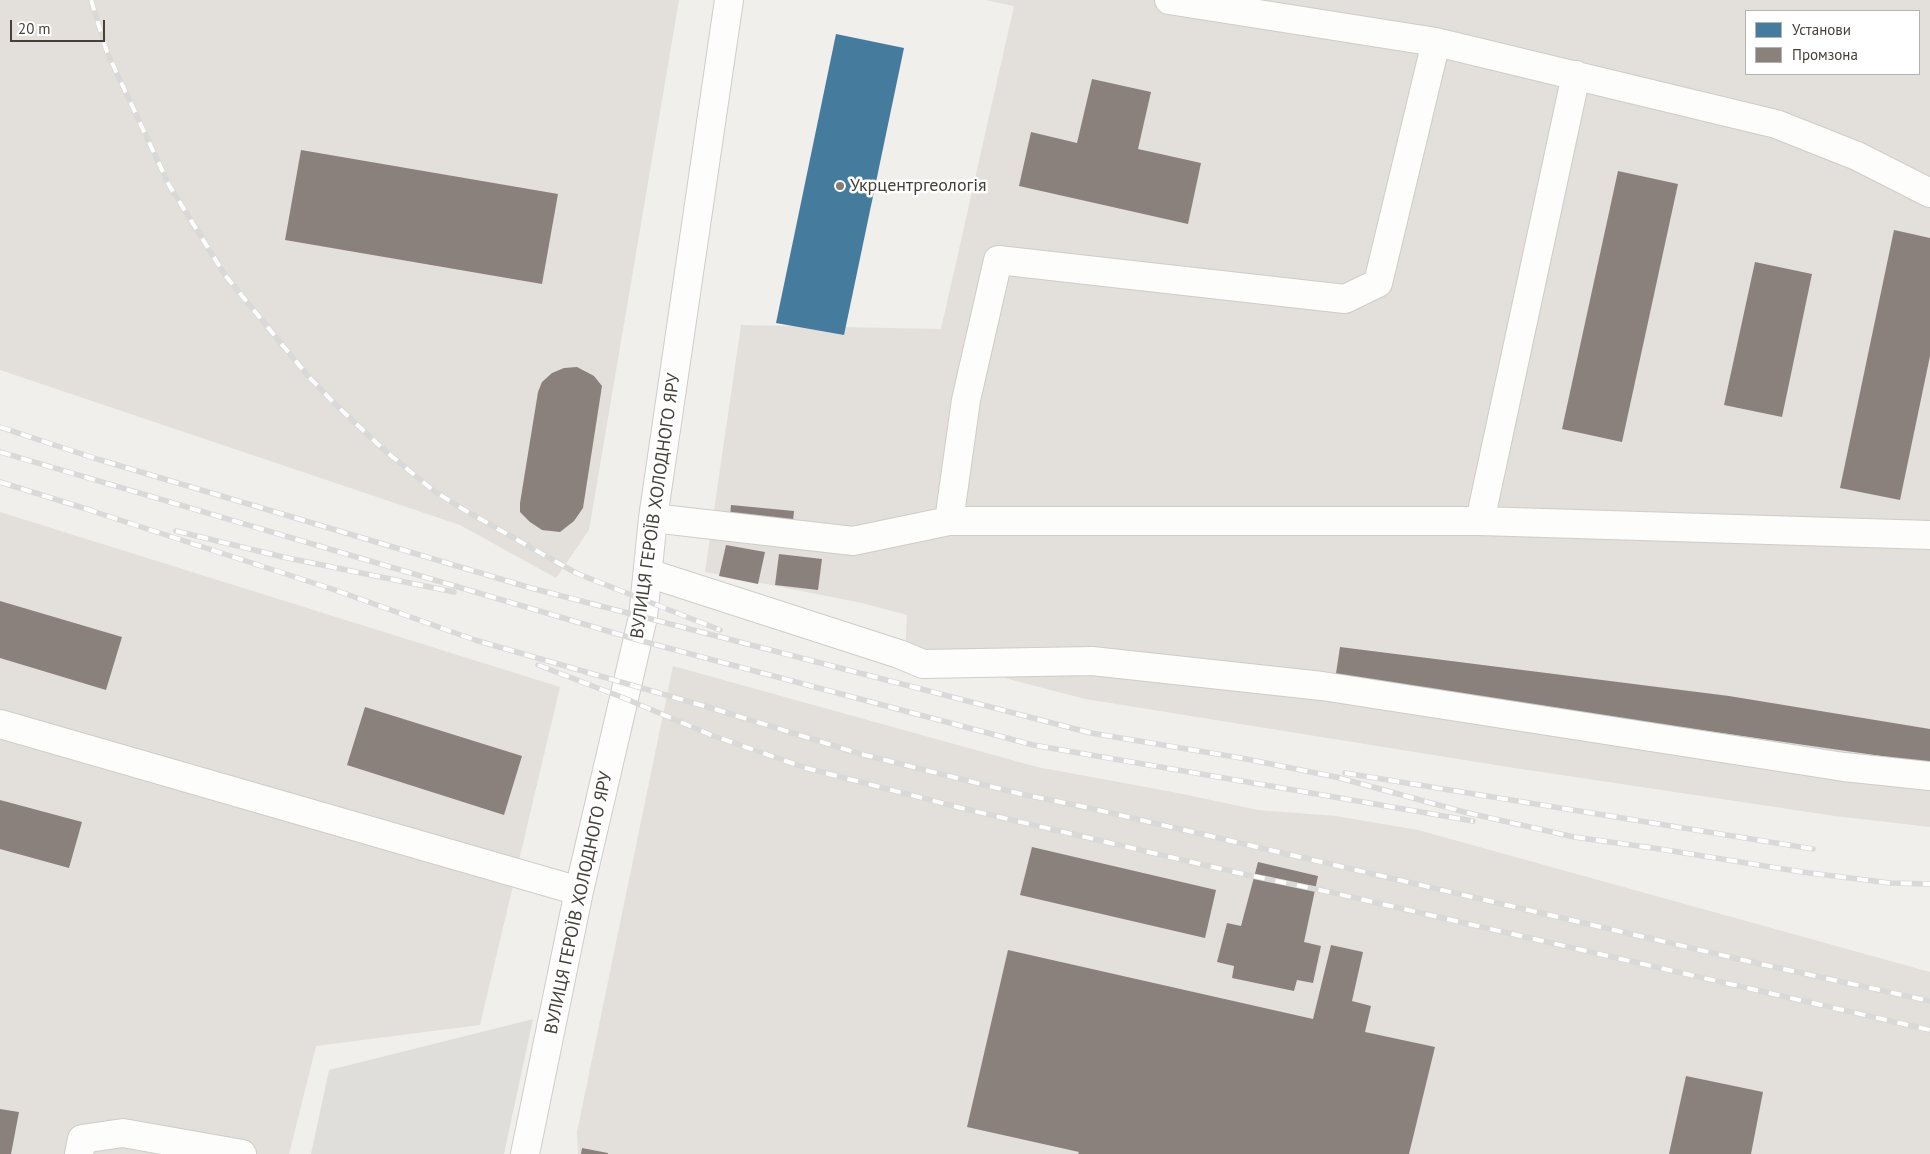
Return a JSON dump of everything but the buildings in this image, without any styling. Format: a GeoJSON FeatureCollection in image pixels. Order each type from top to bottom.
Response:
{"type":"FeatureCollection","features":[{"type":"Feature","properties":{"kind":"street","name":"ВУЛИЦЯ ГЕРОЇВ ХОЛОДНОГО ЯРУ"},"geometry":{"type":"LineString","coordinates":[[525,1154],[579,891],[643,617],[653,518],[729,0]]}},
{"type":"Feature","properties":{"kind":"street"},"geometry":{"type":"LineString","coordinates":[[1169,0],[1436,42],[1776,124],[1857,156],[1930,193]]}},
{"type":"Feature","properties":{"kind":"street"},"geometry":{"type":"LineString","coordinates":[[949,521],[966,400],[998,260],[1345,300],[1378,283],[1436,42]]}},
{"type":"Feature","properties":{"kind":"street"},"geometry":{"type":"LineString","coordinates":[[1480,521],[1576,75]]}},
{"type":"Feature","properties":{"kind":"street"},"geometry":{"type":"LineString","coordinates":[[653,518],[852,541],[949,521],[1480,521],[1930,536]]}},
{"type":"Feature","properties":{"kind":"street"},"geometry":{"type":"LineString","coordinates":[[648,573],[899,654],[924,664],[1092,661],[1322,686],[1844,767],[1930,776]]}},
{"type":"Feature","properties":{"kind":"street"},"geometry":{"type":"LineString","coordinates":[[0,724],[579,891]]}},
{"type":"Feature","properties":{"kind":"street"},"geometry":{"type":"LineString","coordinates":[[79,1154],[82,1140],[123,1133],[242,1154]]}},
{"type":"Feature","properties":{"kind":"shaded area"},"geometry":{"type":"Polygon","coordinates":[[[0,0],[679,0],[589,530],[556,578],[460,525],[0,370],[0,0]]]}},
{"type":"Feature","properties":{"kind":"shaded area"},"geometry":{"type":"Polygon","coordinates":[[[985,0],[1930,0],[1930,827],[1835,816],[1508,767],[1085,699],[905,652],[907,615],[862,603],[705,572],[741,325],[941,329],[1014,6],[985,0]]]}},
{"type":"Feature","properties":{"kind":"shaded area"},"geometry":{"type":"Polygon","coordinates":[[[0,512],[560,687],[480,1025],[316,1046],[289,1154],[0,1154],[0,512]]]}},
{"type":"Feature","properties":{"kind":"shaded area"},"geometry":{"type":"Polygon","coordinates":[[[673,666],[1037,767],[1258,810],[1336,816],[1418,830],[1930,972],[1930,1154],[578,1154],[577,1132],[673,666]]]}},
{"type":"Feature","properties":{"kind":"shaded area"},"geometry":{"type":"Polygon","coordinates":[[[533,1019],[504,1154],[311,1154],[329,1070],[533,1019]]]}},
{"type":"Feature","properties":{"kind":"railway"},"geometry":{"type":"LineString","coordinates":[[91,0],[107,52],[169,185],[225,275],[308,376],[333,402],[383,449],[434,491],[461,508],[576,573],[720,630]]}},
{"type":"Feature","properties":{"kind":"railway"},"geometry":{"type":"LineString","coordinates":[[0,427],[97,459],[531,588],[1091,733],[1241,758],[1336,777],[1464,812],[1574,837],[1802,872],[1890,883],[1930,884]]}},
{"type":"Feature","properties":{"kind":"railway"},"geometry":{"type":"LineString","coordinates":[[0,452],[638,640],[1033,745],[1473,821]]}},
{"type":"Feature","properties":{"kind":"railway"},"geometry":{"type":"LineString","coordinates":[[0,482],[93,511]]}},
{"type":"Feature","properties":{"kind":"railway"},"geometry":{"type":"LineString","coordinates":[[86,509],[335,590],[475,640],[718,710],[861,754],[1021,794],[1085,807],[1756,963],[1930,1001]]}},
{"type":"Feature","properties":{"kind":"railway"},"geometry":{"type":"LineString","coordinates":[[176,531],[283,557],[454,592]]}},
{"type":"Feature","properties":{"kind":"railway"},"geometry":{"type":"LineString","coordinates":[[538,665],[624,698],[711,735],[806,768],[961,808],[1243,874],[1334,893],[1930,1030]]}},
{"type":"Feature","properties":{"kind":"railway"},"geometry":{"type":"LineString","coordinates":[[1345,773],[1813,849]]}},
{"type":"Feature","properties":{"kind":"place","name":"Укрцентргеологія"},"geometry":{"type":"Point","coordinates":[840,186]}}]}
